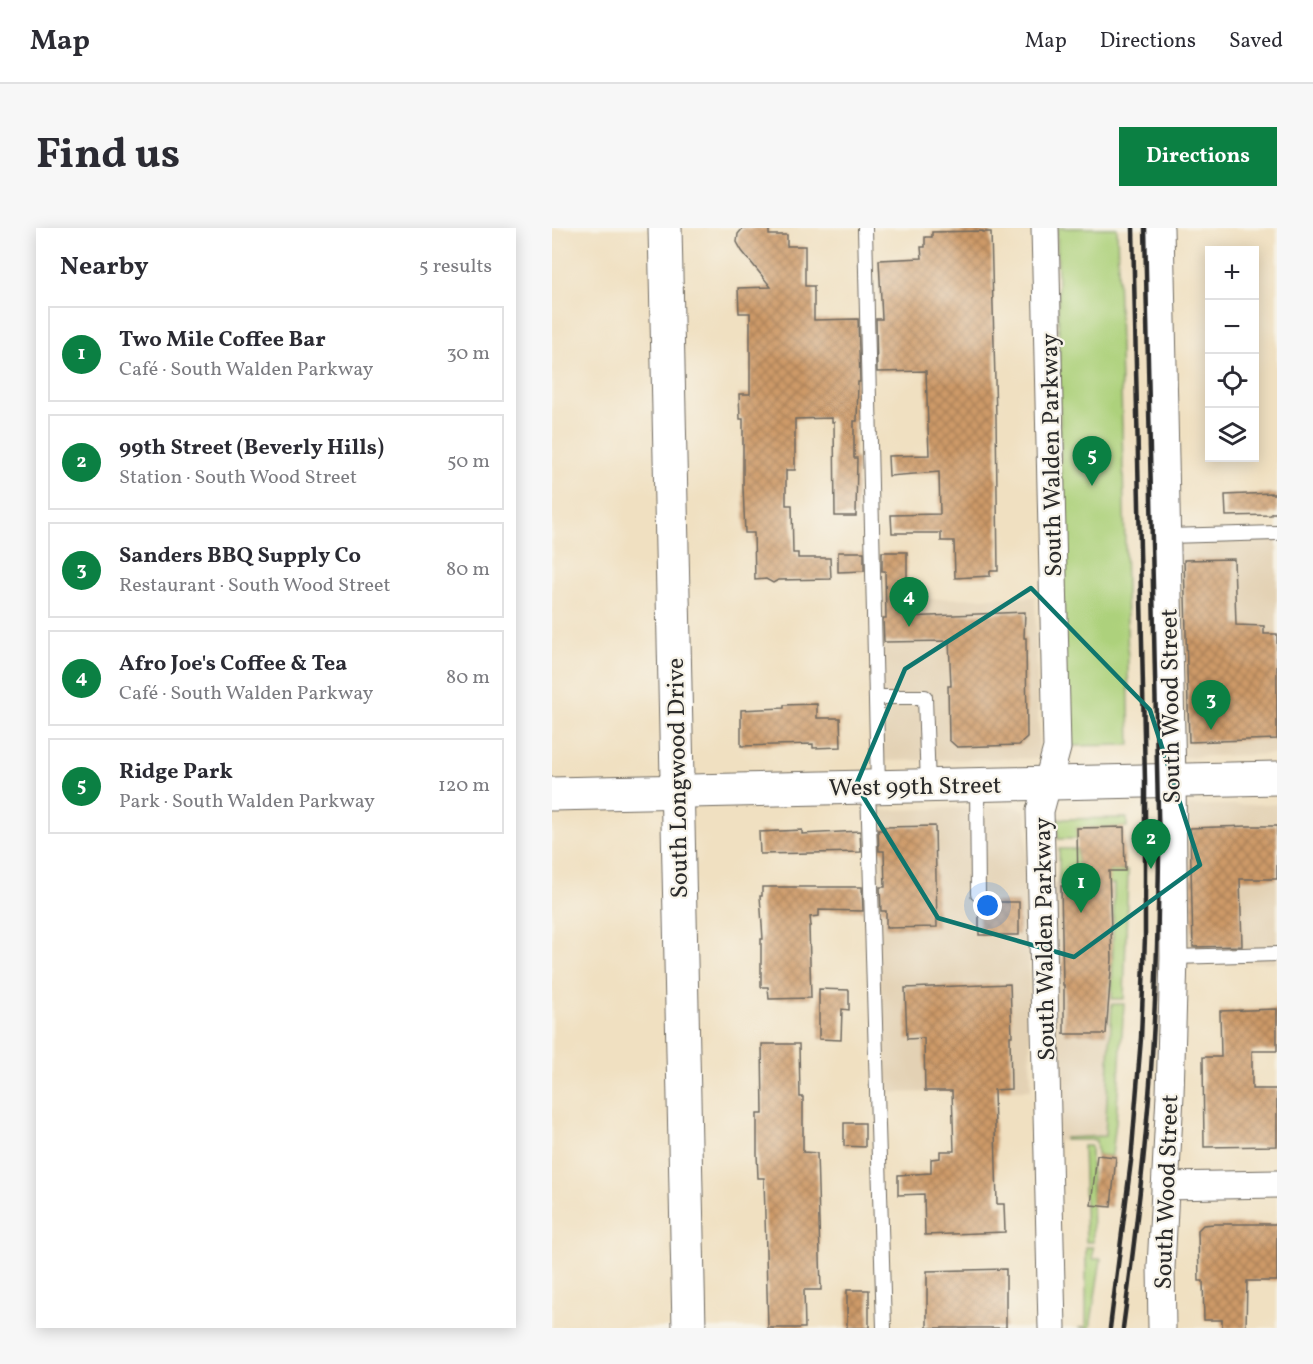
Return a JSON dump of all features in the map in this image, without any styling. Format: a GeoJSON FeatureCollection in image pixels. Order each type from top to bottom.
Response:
{"type":"FeatureCollection","features":[{"type":"Feature","properties":{"kind":"street","name":"South Longwood Drive"},"geometry":{"type":"LineString","coordinates":[[665,228],[690,1328]]}},
{"type":"Feature","properties":{"kind":"street","name":"South Walden Parkway"},"geometry":{"type":"LineString","coordinates":[[1045,228],[1057,748],[1040,815],[1052,1328]]}},
{"type":"Feature","properties":{"kind":"street","name":"South Wood Street"},"geometry":{"type":"LineString","coordinates":[[1160,228],[1174,957],[1161,1267],[1162,1328]]}},
{"type":"Feature","properties":{"kind":"street","name":"West 99th Street"},"geometry":{"type":"LineString","coordinates":[[552,794],[1277,778]]}},
{"type":"Feature","properties":{"kind":"street"},"geometry":{"type":"LineString","coordinates":[[1165,1186],[1277,1184]]}},
{"type":"Feature","properties":{"kind":"lane"},"geometry":{"type":"LineString","coordinates":[[865,228],[876,698],[873,787],[884,1328]]}},
{"type":"Feature","properties":{"kind":"lane"},"geometry":{"type":"LineString","coordinates":[[1167,536],[1277,533]]}},
{"type":"Feature","properties":{"kind":"lane"},"geometry":{"type":"LineString","coordinates":[[876,698],[925,697],[928,786]]}},
{"type":"Feature","properties":{"kind":"lane"},"geometry":{"type":"LineString","coordinates":[[977,784],[978,894]]}},
{"type":"Feature","properties":{"kind":"lane"},"geometry":{"type":"LineString","coordinates":[[1174,957],[1277,954]]}},
{"type":"Feature","properties":{"kind":"highlighted area"},"geometry":{"type":"Polygon","coordinates":[[[1031,588],[1150,710],[1200,865],[1074,957],[938,918],[856,785],[905,669],[1031,588]]]}},
{"type":"Feature","properties":{"kind":"shaded area"},"geometry":{"type":"Polygon","coordinates":[[[1277,533],[1277,754],[1180,757],[1176,536],[1277,533]]]}},
{"type":"Feature","properties":{"kind":"shaded area"},"geometry":{"type":"Polygon","coordinates":[[[1035,597],[1039,758],[877,761],[874,600],[1035,597]]]}},
{"type":"Feature","properties":{"kind":"shaded area"},"geometry":{"type":"Polygon","coordinates":[[[1277,804],[1277,962],[1183,964],[1180,806],[1277,804]]]}},
{"type":"Feature","properties":{"kind":"shaded area"},"geometry":{"type":"Polygon","coordinates":[[[1014,806],[1025,811],[1026,817],[1031,1090],[877,1093],[868,811],[1014,806]]]}},
{"type":"Feature","properties":{"kind":"shaded area"},"geometry":{"type":"Polygon","coordinates":[[[1114,883],[1113,970],[1105,1136],[1065,1138],[1065,1140],[1058,1141],[1052,884],[1114,883]]]}},
{"type":"Feature","properties":{"kind":"green space"},"geometry":{"type":"Polygon","coordinates":[[[1057,228],[1117,228],[1130,745],[1065,746],[1057,228]]]}},
{"type":"Feature","properties":{"kind":"green space"},"geometry":{"type":"Polygon","coordinates":[[[1127,818],[1127,827],[1077,828],[1077,839],[1058,839],[1058,819],[1127,818]]]}},
{"type":"Feature","properties":{"kind":"green space"},"geometry":{"type":"Polygon","coordinates":[[[1059,849],[1077,849],[1078,872],[1128,871],[1124,999],[1112,999],[1114,884],[1059,884],[1059,849]]]}},
{"type":"Feature","properties":{"kind":"green space"},"geometry":{"type":"Polygon","coordinates":[[[1112,1004],[1124,1004],[1112,1156],[1097,1155],[1096,1140],[1065,1140],[1065,1138],[1105,1136],[1112,1004]]]}},
{"type":"Feature","properties":{"kind":"green space"},"geometry":{"type":"Polygon","coordinates":[[[1083,1146],[1091,1146],[1093,1242],[1086,1242],[1083,1146]]]}},
{"type":"Feature","properties":{"kind":"green space"},"geometry":{"type":"Polygon","coordinates":[[[1086,1247],[1093,1247],[1093,1259],[1101,1259],[1090,1328],[1078,1328],[1086,1327],[1086,1247]]]}},
{"type":"Feature","properties":{"kind":"building"},"geometry":{"type":"Polygon","coordinates":[[[743,228],[769,228],[769,235],[787,235],[787,246],[805,246],[805,286],[814,286],[814,320],[858,319],[860,382],[858,382],[857,421],[854,421],[854,458],[857,458],[856,516],[835,516],[834,422],[832,418],[795,419],[795,470],[786,470],[786,505],[792,505],[793,553],[798,553],[798,558],[830,558],[831,579],[778,580],[773,583],[766,579],[755,580],[754,533],[745,533],[743,419],[740,419],[739,394],[750,394],[750,313],[739,313],[738,288],[771,287],[737,242],[738,234],[743,228]]]}},
{"type":"Feature","properties":{"kind":"building"},"geometry":{"type":"Polygon","coordinates":[[[932,232],[991,232],[998,571],[990,571],[990,576],[955,578],[954,541],[941,541],[941,533],[892,533],[891,515],[940,514],[939,472],[889,476],[888,456],[929,455],[926,371],[877,372],[876,319],[882,319],[879,260],[922,258],[921,247],[925,247],[925,237],[932,237],[932,232]]]}},
{"type":"Feature","properties":{"kind":"building"},"geometry":{"type":"Polygon","coordinates":[[[1277,494],[1277,513],[1226,516],[1225,495],[1277,494]]]}},
{"type":"Feature","properties":{"kind":"building"},"geometry":{"type":"Polygon","coordinates":[[[838,552],[864,552],[864,571],[838,572],[838,552]]]}},
{"type":"Feature","properties":{"kind":"building"},"geometry":{"type":"Polygon","coordinates":[[[882,552],[907,552],[907,617],[1025,612],[1027,738],[1019,745],[957,747],[949,740],[948,686],[951,686],[949,641],[884,642],[885,571],[882,571],[882,552]]]}},
{"type":"Feature","properties":{"kind":"building"},"geometry":{"type":"Polygon","coordinates":[[[1234,559],[1236,625],[1264,626],[1264,634],[1277,634],[1277,739],[1189,742],[1184,560],[1234,559]]]}},
{"type":"Feature","properties":{"kind":"building"},"geometry":{"type":"Polygon","coordinates":[[[817,704],[817,718],[840,718],[841,747],[813,748],[813,744],[741,746],[741,710],[817,704]]]}},
{"type":"Feature","properties":{"kind":"building"},"geometry":{"type":"Polygon","coordinates":[[[935,826],[937,927],[886,928],[886,911],[881,911],[880,887],[885,887],[884,851],[879,851],[878,830],[884,830],[884,827],[935,826]]]}},
{"type":"Feature","properties":{"kind":"building"},"geometry":{"type":"Polygon","coordinates":[[[1277,826],[1277,879],[1240,879],[1242,946],[1193,947],[1190,828],[1277,826]]]}},
{"type":"Feature","properties":{"kind":"building"},"geometry":{"type":"Polygon","coordinates":[[[1124,827],[1125,871],[1109,871],[1112,959],[1106,1034],[1064,1034],[1061,886],[1078,886],[1077,828],[1124,827]]]}},
{"type":"Feature","properties":{"kind":"building"},"geometry":{"type":"Polygon","coordinates":[[[802,830],[802,834],[860,831],[861,852],[760,854],[759,832],[802,830]]]}},
{"type":"Feature","properties":{"kind":"building"},"geometry":{"type":"Polygon","coordinates":[[[762,887],[862,887],[863,911],[819,910],[819,916],[810,917],[811,998],[769,999],[768,987],[761,987],[761,939],[763,939],[760,896],[762,896],[762,887]]]}},
{"type":"Feature","properties":{"kind":"building"},"geometry":{"type":"Polygon","coordinates":[[[1019,902],[1019,935],[979,935],[979,903],[1019,902]]]}},
{"type":"Feature","properties":{"kind":"building"},"geometry":{"type":"Polygon","coordinates":[[[1010,984],[1011,1089],[994,1090],[997,1204],[1004,1204],[1005,1232],[925,1235],[924,1194],[898,1195],[898,1175],[931,1173],[931,1159],[940,1158],[940,1151],[954,1151],[952,1091],[925,1091],[924,1038],[907,1039],[905,988],[1010,984]]]}},
{"type":"Feature","properties":{"kind":"building"},"geometry":{"type":"Polygon","coordinates":[[[819,989],[849,990],[849,1010],[842,1009],[841,1040],[819,1039],[819,989]]]}},
{"type":"Feature","properties":{"kind":"building"},"geometry":{"type":"Polygon","coordinates":[[[1277,1009],[1277,1051],[1252,1051],[1252,1089],[1277,1089],[1277,1146],[1204,1147],[1203,1057],[1221,1057],[1220,1011],[1277,1009]]]}},
{"type":"Feature","properties":{"kind":"building"},"geometry":{"type":"Polygon","coordinates":[[[762,1044],[799,1044],[800,1097],[803,1097],[803,1152],[817,1153],[821,1290],[804,1290],[805,1328],[768,1328],[764,1178],[758,1178],[757,1154],[757,1114],[763,1114],[762,1044]]]}},
{"type":"Feature","properties":{"kind":"building"},"geometry":{"type":"Polygon","coordinates":[[[844,1123],[865,1123],[865,1147],[844,1146],[844,1123]]]}},
{"type":"Feature","properties":{"kind":"building"},"geometry":{"type":"Polygon","coordinates":[[[1097,1155],[1116,1157],[1111,1207],[1091,1205],[1097,1155]]]}},
{"type":"Feature","properties":{"kind":"building"},"geometry":{"type":"Polygon","coordinates":[[[1277,1224],[1277,1281],[1247,1281],[1246,1328],[1222,1328],[1222,1320],[1204,1320],[1203,1281],[1199,1281],[1198,1230],[1203,1225],[1277,1224]]]}},
{"type":"Feature","properties":{"kind":"building"},"geometry":{"type":"Polygon","coordinates":[[[1006,1269],[1006,1328],[927,1328],[927,1271],[1006,1269]]]}},
{"type":"Feature","properties":{"kind":"building"},"geometry":{"type":"Polygon","coordinates":[[[847,1290],[869,1290],[869,1328],[847,1328],[847,1290]]]}},
{"type":"Feature","properties":{"kind":"railway"},"geometry":{"type":"LineString","coordinates":[[1110,1328],[1131,1161],[1141,1038],[1145,937],[1145,781],[1133,228]]}},
{"type":"Feature","properties":{"kind":"railway"},"geometry":{"type":"LineString","coordinates":[[1123,1328],[1148,1114],[1158,912],[1159,855],[1145,228]]}},
{"type":"Feature","properties":{"kind":"place","name":"Ridge Park"},"geometry":{"type":"Point","coordinates":[1092,486]}},
{"type":"Feature","properties":{"kind":"place","name":"Afro Joe's Coffee & Tea"},"geometry":{"type":"Point","coordinates":[909,627]}},
{"type":"Feature","properties":{"kind":"place","name":"Sanders BBQ Supply Co"},"geometry":{"type":"Point","coordinates":[1211,730]}},
{"type":"Feature","properties":{"kind":"place","name":"99th Street (Beverly Hills)"},"geometry":{"type":"Point","coordinates":[1151,869]}},
{"type":"Feature","properties":{"kind":"place","name":"Two Mile Coffee Bar"},"geometry":{"type":"Point","coordinates":[1081,913]}}]}
